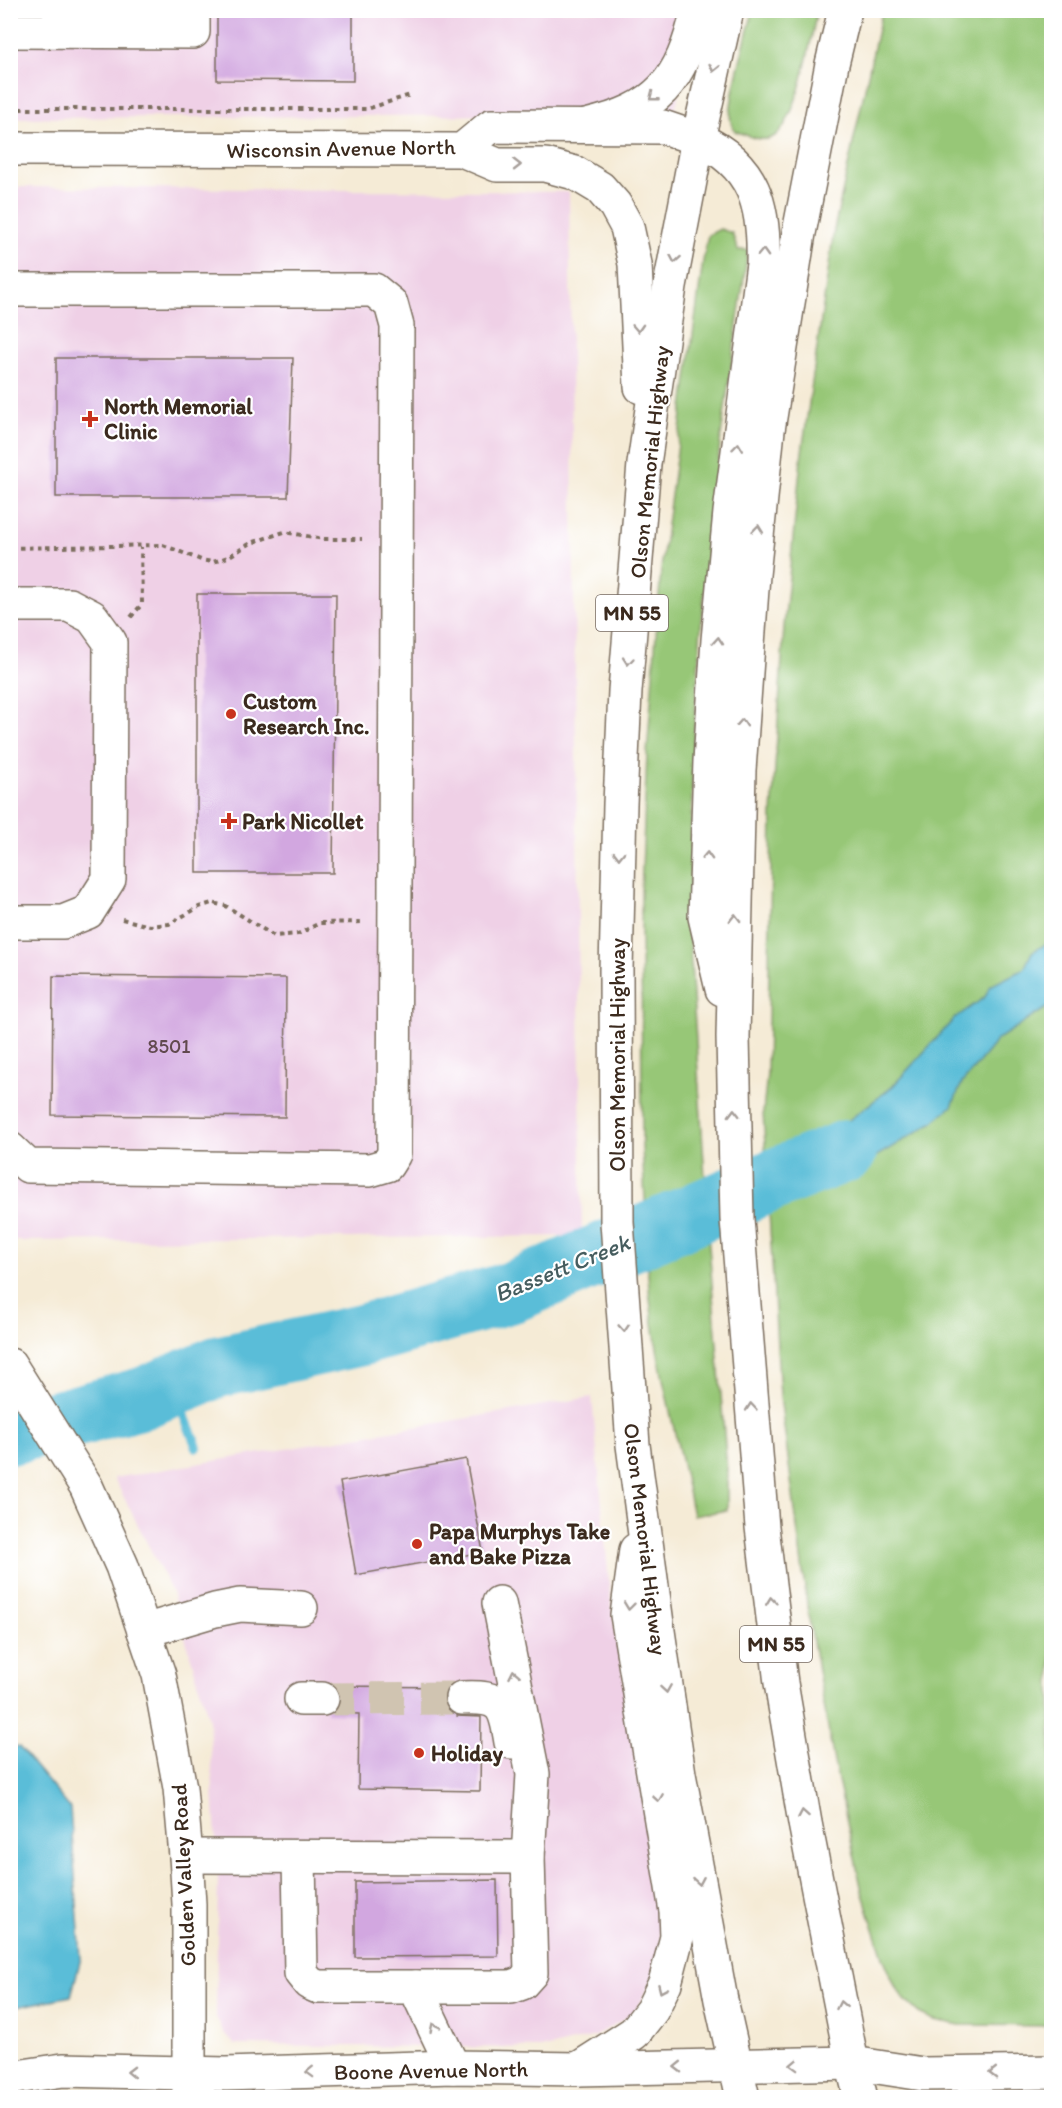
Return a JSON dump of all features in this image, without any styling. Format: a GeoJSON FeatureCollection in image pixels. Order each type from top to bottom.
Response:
{"type":"FeatureCollection","features":[{"type":"Feature","properties":{"kind":"main road"},"geometry":{"type":"LineString","coordinates":[[10,31],[193,32],[193,10]]}},
{"type":"Feature","properties":{"kind":"main road"},"geometry":{"type":"LineString","coordinates":[[586,126],[616,119],[650,100],[670,83],[691,41],[698,10]]}},
{"type":"Feature","properties":{"kind":"main road","name":"Olson Memorial Highway"},"geometry":{"type":"LineString","coordinates":[[727,10],[698,140],[670,286],[644,464],[626,691],[620,804],[616,970],[617,1222],[633,1444],[658,1631],[680,1774],[719,1988],[740,2082]]}},
{"type":"Feature","properties":{"kind":"main road","name":"MN 55"},"geometry":{"type":"LineString","coordinates":[[845,10],[799,232],[768,430],[753,575],[739,770],[733,1037],[737,1219],[762,1527],[781,1683],[805,1823],[852,2063],[861,2097]]}},
{"type":"Feature","properties":{"kind":"main road","name":"Wisconsin Avenue North"},"geometry":{"type":"LineString","coordinates":[[10,149],[462,150],[492,126],[586,126],[663,128],[717,148],[737,165],[754,191],[762,215],[763,264],[730,512],[718,640],[710,772],[705,917],[733,1037]]}},
{"type":"Feature","properties":{"kind":"main road"},"geometry":{"type":"LineString","coordinates":[[462,150],[496,165],[545,165],[575,173],[600,188],[615,205],[627,226],[635,264],[644,464]]}},
{"type":"Feature","properties":{"kind":"main road"},"geometry":{"type":"LineString","coordinates":[[10,290],[374,290],[391,304],[398,326],[394,1154],[387,1165],[370,1170],[28,1167],[10,1149]]}},
{"type":"Feature","properties":{"kind":"main road"},"geometry":{"type":"LineString","coordinates":[[10,605],[69,605],[92,617],[110,642],[109,879],[88,912],[63,922],[10,922]]}},
{"type":"Feature","properties":{"kind":"main road","name":"Golden Valley Road"},"geometry":{"type":"LineString","coordinates":[[11,1366],[86,1486],[122,1566],[159,1675],[180,1788],[186,1856],[189,1904],[189,2086]]}},
{"type":"Feature","properties":{"kind":"main road"},"geometry":{"type":"LineString","coordinates":[[578,2069],[634,2033],[652,2010],[665,1983],[677,1937],[676,1911],[627,1615],[642,1506]]}},
{"type":"Feature","properties":{"kind":"main road"},"geometry":{"type":"LineString","coordinates":[[299,1857],[301,1973],[309,1983],[318,1987],[511,1987],[522,1983],[531,1973],[529,1841],[533,1774],[499,1603]]}},
{"type":"Feature","properties":{"kind":"main road"},"geometry":{"type":"LineString","coordinates":[[144,1631],[214,1610],[240,1605],[301,1608]]}},
{"type":"Feature","properties":{"kind":"main road"},"geometry":{"type":"LineString","coordinates":[[462,1698],[492,1699],[507,1715],[529,1841]]}},
{"type":"Feature","properties":{"kind":"main road"},"geometry":{"type":"LineString","coordinates":[[186,1856],[299,1857],[529,1841]]}},
{"type":"Feature","properties":{"kind":"main road"},"geometry":{"type":"LineString","coordinates":[[415,1987],[453,2067]]}},
{"type":"Feature","properties":{"kind":"main road","name":"Boone Avenue North"},"geometry":{"type":"LineString","coordinates":[[10,2078],[63,2070],[189,2086],[226,2074],[453,2067],[578,2069],[740,2082],[852,2063],[923,2074],[1052,2073]]}},
{"type":"Feature","properties":{"kind":"path"},"geometry":{"type":"LineString","coordinates":[[10,109],[367,109],[410,95]]}},
{"type":"Feature","properties":{"kind":"path"},"geometry":{"type":"LineString","coordinates":[[10,548],[163,545],[201,560],[213,562],[228,557],[251,543],[284,532],[324,539],[396,538]]}},
{"type":"Feature","properties":{"kind":"path"},"geometry":{"type":"LineString","coordinates":[[110,642],[142,604],[141,546]]}},
{"type":"Feature","properties":{"kind":"path"},"geometry":{"type":"LineString","coordinates":[[88,912],[150,926],[169,924],[199,907],[212,903],[226,906],[274,936],[298,934],[320,923],[395,921]]}},
{"type":"Feature","properties":{"kind":"shaded area"},"geometry":{"type":"Polygon","coordinates":[[[10,11],[700,11],[674,114],[11,118],[10,11]]]}},
{"type":"Feature","properties":{"kind":"shaded area"},"geometry":{"type":"Polygon","coordinates":[[[21,187],[569,192],[582,1236],[11,1241],[11,189],[21,187]]]}},
{"type":"Feature","properties":{"kind":"shaded area"},"geometry":{"type":"Polygon","coordinates":[[[592,1397],[610,1594],[661,1910],[660,1966],[634,2013],[595,2036],[549,2048],[235,2045],[224,2033],[216,2017],[218,1874],[209,1720],[172,1592],[114,1478],[592,1397]]]}},
{"type":"Feature","properties":{"kind":"green space"},"geometry":{"type":"Polygon","coordinates":[[[753,11],[817,11],[807,60],[795,101],[780,131],[767,139],[753,138],[735,131],[730,113],[734,85],[753,11]]]}},
{"type":"Feature","properties":{"kind":"green space"},"geometry":{"type":"Polygon","coordinates":[[[882,11],[1051,11],[1051,2026],[960,2025],[934,2020],[919,2013],[896,1988],[883,1957],[862,1891],[834,1762],[809,1619],[780,1396],[763,1112],[767,1074],[772,814],[784,627],[801,459],[834,230],[882,11]]]}},
{"type":"Feature","properties":{"kind":"green space"},"geometry":{"type":"Polygon","coordinates":[[[720,229],[732,233],[738,250],[748,250],[720,443],[701,626],[693,745],[689,934],[706,1193],[646,1217],[642,1147],[641,893],[647,754],[661,569],[703,261],[708,235],[720,229]]]}},
{"type":"Feature","properties":{"kind":"green space"},"geometry":{"type":"Polygon","coordinates":[[[707,1221],[727,1470],[727,1510],[693,1516],[657,1349],[648,1281],[647,1247],[707,1221]]]}},
{"type":"Feature","properties":{"kind":"water"},"geometry":{"type":"Polygon","coordinates":[[[1051,941],[1051,1005],[998,1039],[962,1083],[952,1106],[932,1123],[875,1157],[863,1169],[779,1201],[768,1195],[767,1165],[771,1164],[777,1152],[824,1139],[892,1087],[955,1018],[985,997],[990,986],[1024,969],[1032,952],[1051,941]]]}},
{"type":"Feature","properties":{"kind":"water"},"geometry":{"type":"Polygon","coordinates":[[[706,1193],[707,1221],[647,1247],[646,1217],[706,1193]]]}},
{"type":"Feature","properties":{"kind":"water"},"geometry":{"type":"Polygon","coordinates":[[[11,1745],[19,1747],[70,1808],[81,1958],[71,1996],[11,2008],[11,1745]]]}},
{"type":"Feature","properties":{"kind":"building"},"geometry":{"type":"Polygon","coordinates":[[[217,10],[353,10],[353,81],[217,80],[217,10]]]}},
{"type":"Feature","properties":{"kind":"building"},"geometry":{"type":"Polygon","coordinates":[[[56,358],[293,358],[288,497],[56,497],[56,358]]]}},
{"type":"Feature","properties":{"kind":"building"},"geometry":{"type":"Polygon","coordinates":[[[197,594],[336,594],[333,873],[197,873],[197,594]]]}},
{"type":"Feature","properties":{"kind":"building"},"geometry":{"type":"Polygon","coordinates":[[[53,976],[286,978],[285,1117],[52,1115],[53,976]]]}},
{"type":"Feature","properties":{"kind":"building"},"geometry":{"type":"Polygon","coordinates":[[[466,1459],[483,1552],[356,1575],[340,1482],[466,1459]]]}},
{"type":"Feature","properties":{"kind":"building","name":"Holiday"},"geometry":{"type":"Polygon","coordinates":[[[326,1686],[458,1687],[457,1716],[481,1717],[480,1791],[358,1789],[359,1714],[326,1713],[326,1686]]]}},
{"type":"Feature","properties":{"kind":"building"},"geometry":{"type":"Polygon","coordinates":[[[497,1880],[498,1956],[355,1957],[355,1882],[497,1880]]]}},
{"type":"Feature","properties":{"kind":"waterway","name":"Bassett Creek"},"geometry":{"type":"LineString","coordinates":[[10,1434],[143,1398],[217,1367],[362,1335],[512,1292],[846,1151]]}},
{"type":"Feature","properties":{"kind":"waterway"},"geometry":{"type":"LineString","coordinates":[[172,1386],[197,1447]]}},
{"type":"Feature","properties":{"kind":"tunnel"},"geometry":{"type":"LineString","coordinates":[[322,1699],[462,1698]]}},
{"type":"Feature","properties":{"kind":"place","name":"North Memorial Clinic"},"geometry":{"type":"Point","coordinates":[90,419]}},
{"type":"Feature","properties":{"kind":"place","name":"Custom Research Inc."},"geometry":{"type":"Point","coordinates":[231,714]}},
{"type":"Feature","properties":{"kind":"place","name":"Park Nicollet"},"geometry":{"type":"Point","coordinates":[229,821]}},
{"type":"Feature","properties":{"kind":"place","name":"Papa Murphys Take and Bake Pizza"},"geometry":{"type":"Point","coordinates":[417,1544]}},
{"type":"Feature","properties":{"kind":"place","name":"Holiday"},"geometry":{"type":"Point","coordinates":[419,1753]}}]}
